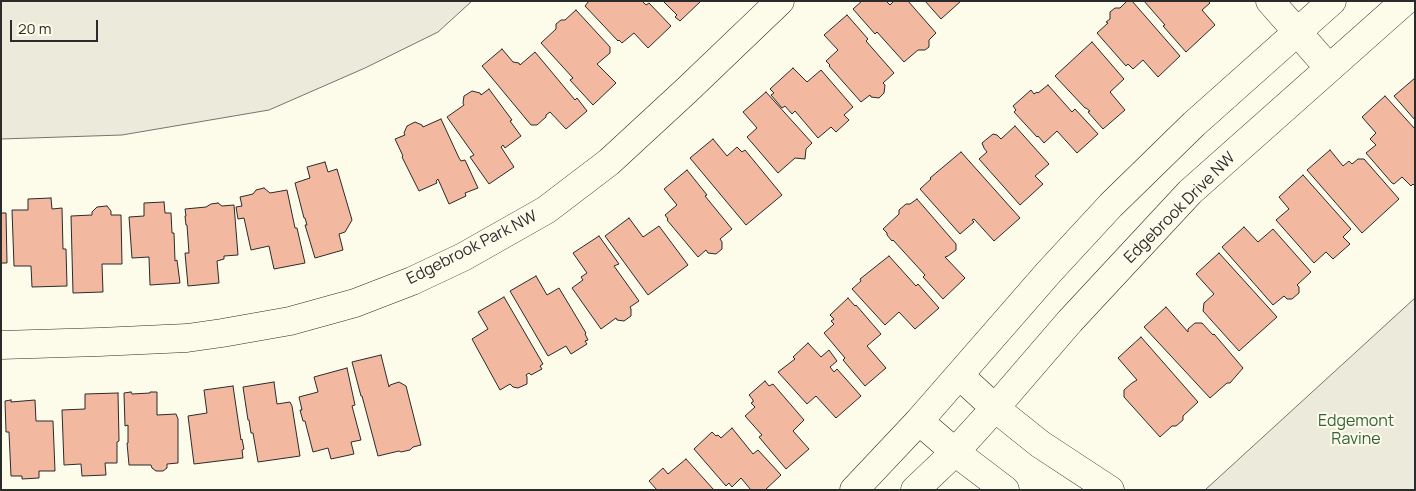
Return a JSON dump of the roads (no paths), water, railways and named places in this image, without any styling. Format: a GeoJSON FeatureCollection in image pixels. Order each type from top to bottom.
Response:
{"type":"FeatureCollection","features":[{"type":"Feature","properties":{"kind":"street","name":"Edgebrook Park NW"},"geometry":{"type":"LineString","coordinates":[[1,345],[187,338],[222,333],[290,321],[355,303],[412,280],[463,257],[546,210],[609,162],[780,1]]}},
{"type":"Feature","properties":{"kind":"street"},"geometry":{"type":"LineString","coordinates":[[1270,1],[1329,68]]}},
{"type":"Feature","properties":{"kind":"street"},"geometry":{"type":"LineString","coordinates":[[854,490],[920,421],[1049,272],[1111,205],[1194,124],[1332,1]]}},
{"type":"Feature","properties":{"kind":"street","name":"Edgebrook Drive NW"},"geometry":{"type":"LineString","coordinates":[[964,442],[1070,321],[1190,192],[1405,1]]}},
{"type":"Feature","properties":{"kind":"street"},"geometry":{"type":"LineString","coordinates":[[960,376],[995,408],[1040,444],[1110,490]]}},
{"type":"Feature","properties":{"kind":"street"},"geometry":{"type":"LineString","coordinates":[[920,421],[964,442],[1005,490]]}},
{"type":"Feature","properties":{"kind":"street"},"geometry":{"type":"LineString","coordinates":[[915,490],[964,442]]}},
{"type":"Feature","properties":{"kind":"park label","name":"Edgemont Ravine"},"geometry":{"type":"Point","coordinates":[1356,431]}}]}
